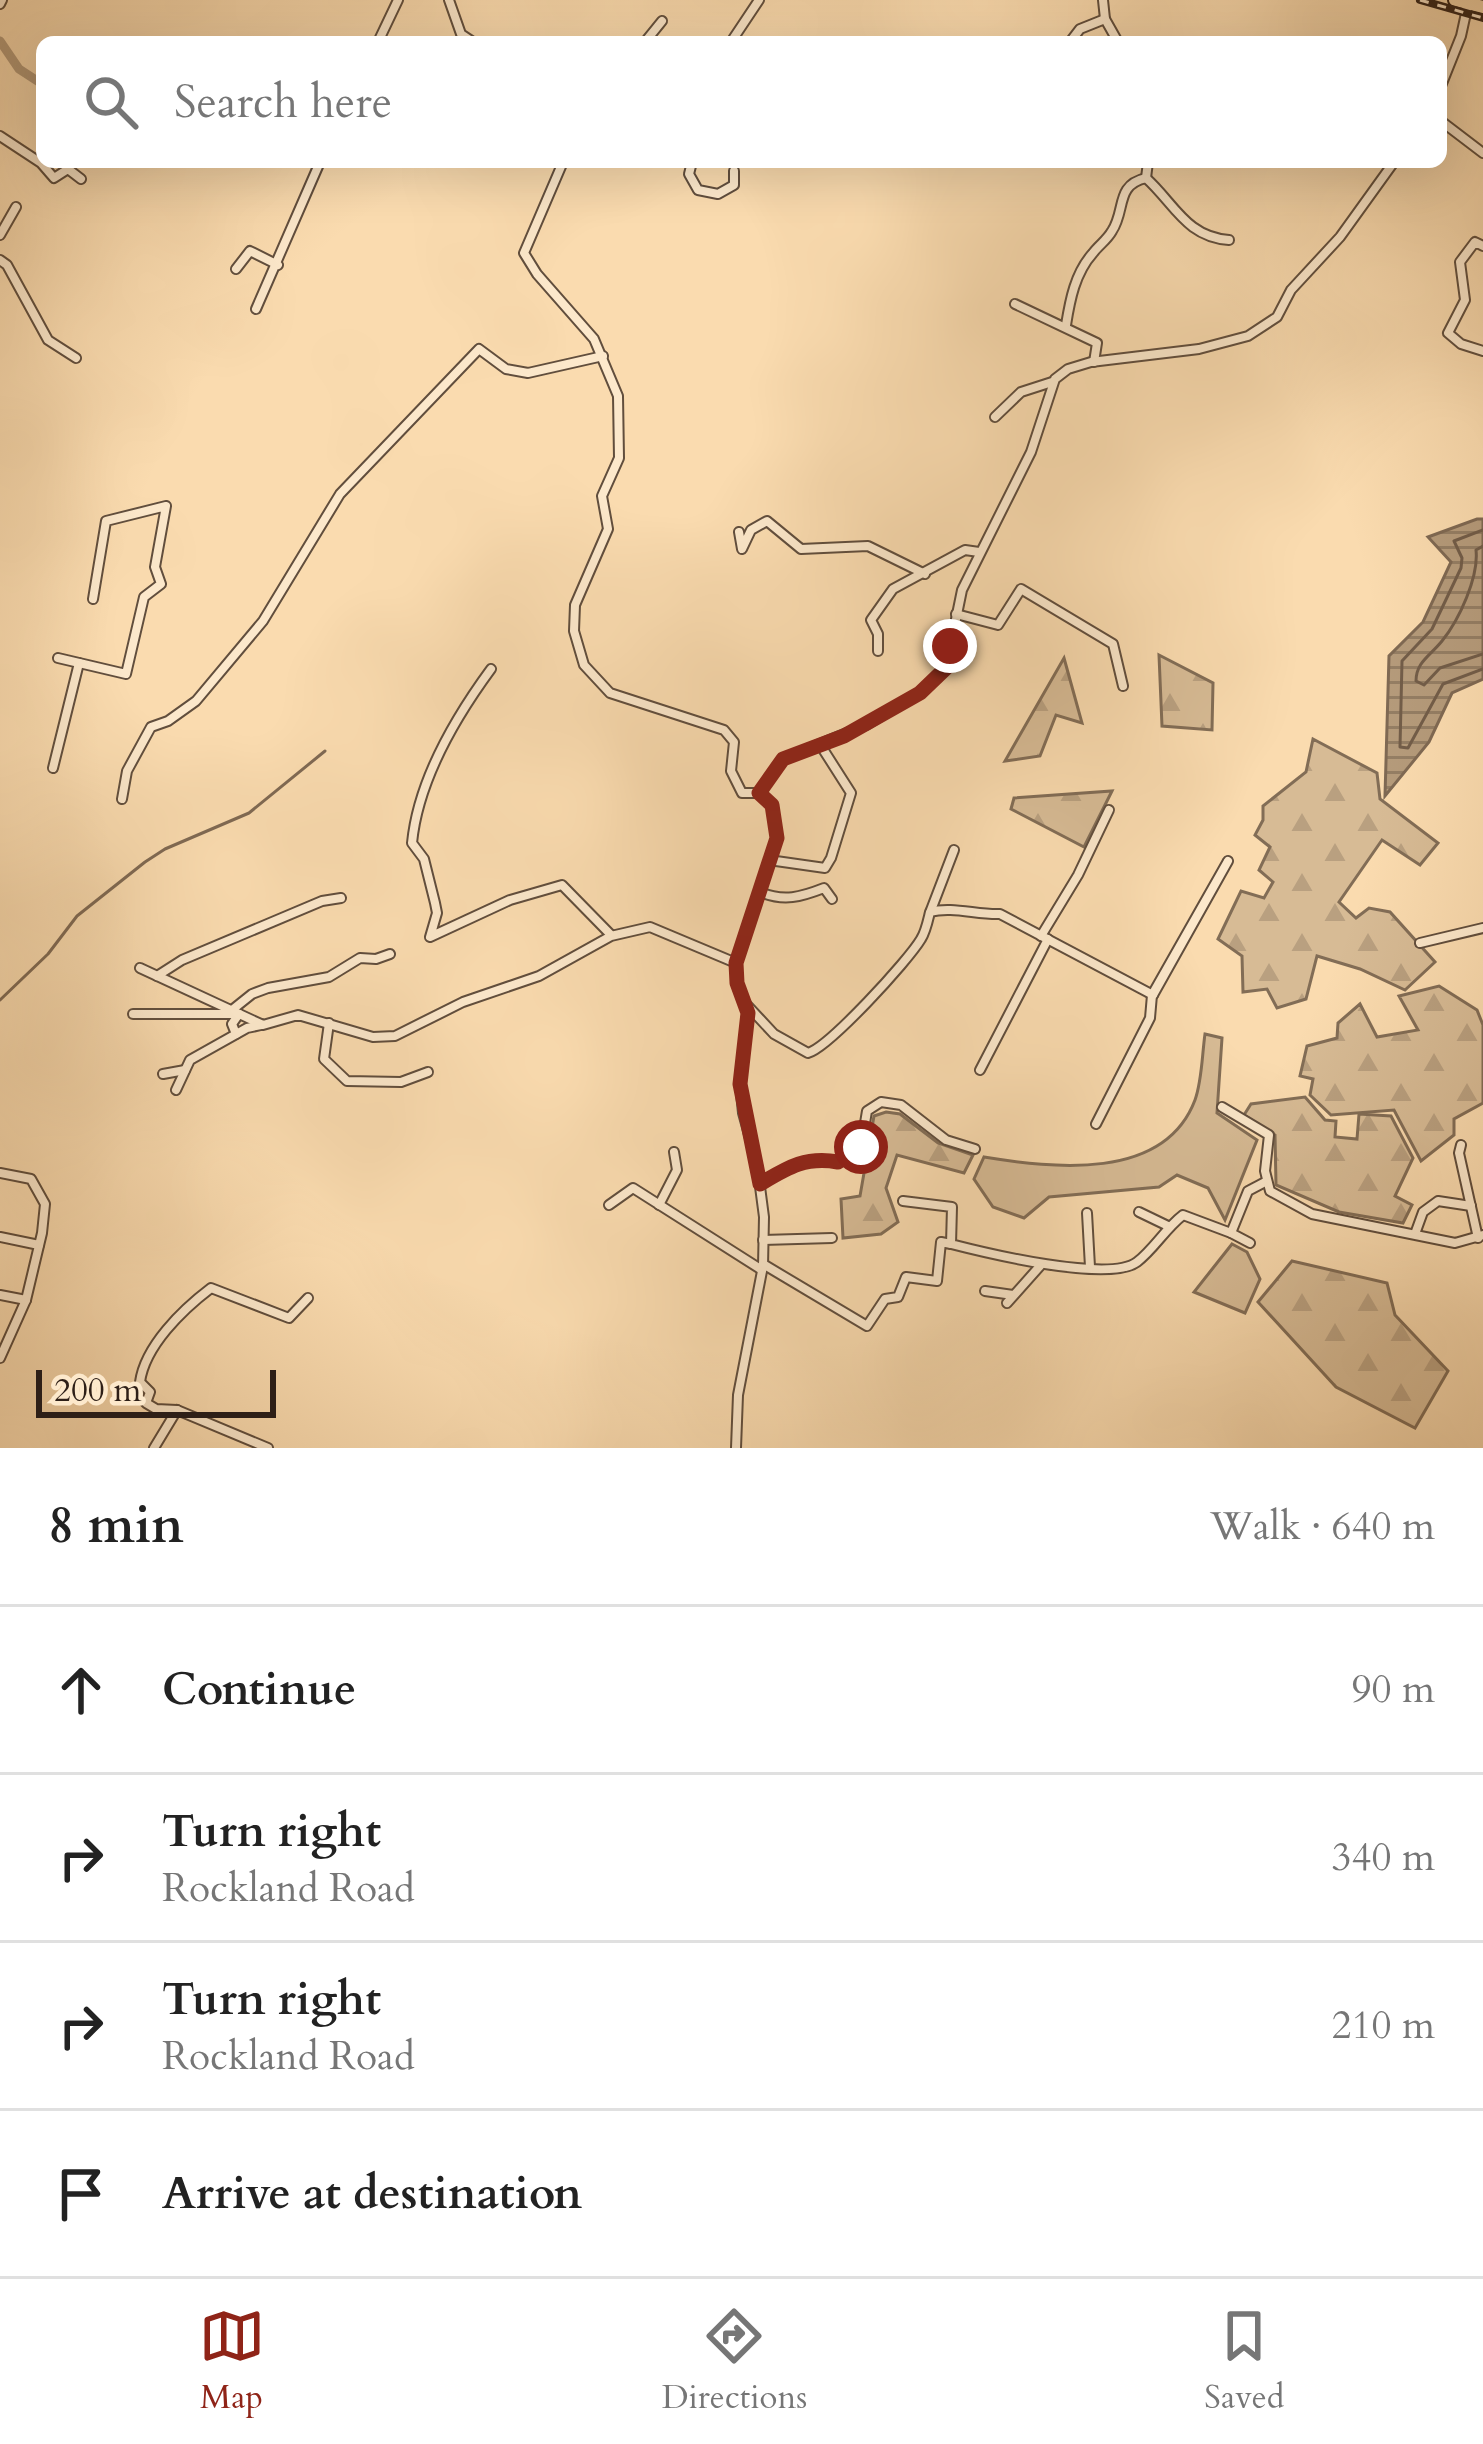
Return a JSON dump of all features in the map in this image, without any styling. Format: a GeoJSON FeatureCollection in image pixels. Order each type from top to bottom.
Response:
{"type":"FeatureCollection","features":[{"type":"Feature","properties":{"kind":"street"},"geometry":{"type":"LineString","coordinates":[[381,36],[398,0]]}},
{"type":"Feature","properties":{"kind":"street"},"geometry":{"type":"LineString","coordinates":[[449,0],[464,36]]}},
{"type":"Feature","properties":{"kind":"street"},"geometry":{"type":"LineString","coordinates":[[734,36],[759,0]]}},
{"type":"Feature","properties":{"kind":"street"},"geometry":{"type":"LineString","coordinates":[[1102,0],[1115,36]]}},
{"type":"Feature","properties":{"kind":"street"},"geometry":{"type":"LineString","coordinates":[[1447,71],[1469,4]]}},
{"type":"Feature","properties":{"kind":"street"},"geometry":{"type":"LineString","coordinates":[[1075,36],[1105,19]]}},
{"type":"Feature","properties":{"kind":"street"},"geometry":{"type":"LineString","coordinates":[[649,36],[662,21]]}},
{"type":"Feature","properties":{"kind":"street"},"geometry":{"type":"LineString","coordinates":[[1447,126],[1483,153]]}},
{"type":"Feature","properties":{"kind":"street"},"geometry":{"type":"LineString","coordinates":[[0,136],[36,159]]}},
{"type":"Feature","properties":{"kind":"street"},"geometry":{"type":"LineString","coordinates":[[46,168],[54,178],[68,170],[81,179]]}},
{"type":"Feature","properties":{"kind":"street"},"geometry":{"type":"LineString","coordinates":[[256,309],[318,168]]}},
{"type":"Feature","properties":{"kind":"street"},"geometry":{"type":"LineString","coordinates":[[560,168],[524,253],[536,274],[574,312],[603,356],[619,396],[619,458],[602,496],[608,529],[575,605],[574,632],[584,665],[610,693],[724,730],[734,742],[730,771],[742,793],[759,793],[772,805],[777,838],[736,963],[737,983],[747,1005],[774,1034],[808,1053],[818,1050],[921,939],[954,850]]}},
{"type":"Feature","properties":{"kind":"street"},"geometry":{"type":"LineString","coordinates":[[690,168],[698,190],[718,194],[734,185],[734,171]]}},
{"type":"Feature","properties":{"kind":"street"},"geometry":{"type":"LineString","coordinates":[[1147,168],[1146,178],[1186,224],[1212,239],[1229,240]]}},
{"type":"Feature","properties":{"kind":"street"},"geometry":{"type":"LineString","coordinates":[[995,417],[1021,392],[1053,382],[1068,369],[1139,353],[1199,349],[1249,336],[1276,317],[1291,290],[1340,237],[1390,168]]}},
{"type":"Feature","properties":{"kind":"street"},"geometry":{"type":"LineString","coordinates":[[1066,325],[1075,284],[1091,254],[1117,223],[1121,195],[1132,182],[1146,178]]}},
{"type":"Feature","properties":{"kind":"street"},"geometry":{"type":"LineString","coordinates":[[0,235],[16,207]]}},
{"type":"Feature","properties":{"kind":"street"},"geometry":{"type":"LineString","coordinates":[[1483,246],[1475,242],[1460,262],[1466,300],[1448,333],[1461,344],[1483,351]]}},
{"type":"Feature","properties":{"kind":"street"},"geometry":{"type":"LineString","coordinates":[[236,269],[250,250],[278,265]]}},
{"type":"Feature","properties":{"kind":"street"},"geometry":{"type":"LineString","coordinates":[[0,260],[49,340],[76,358]]}},
{"type":"Feature","properties":{"kind":"street"},"geometry":{"type":"LineString","coordinates":[[1015,304],[1097,343],[1094,362]]}},
{"type":"Feature","properties":{"kind":"street"},"geometry":{"type":"LineString","coordinates":[[122,800],[127,771],[151,727],[169,722],[196,701],[263,621],[340,494],[479,349],[506,369],[528,374],[603,356]]}},
{"type":"Feature","properties":{"kind":"street"},"geometry":{"type":"LineString","coordinates":[[759,793],[783,759],[866,725],[931,684],[946,668],[962,590],[1031,452],[1053,382]]}},
{"type":"Feature","properties":{"kind":"street"},"geometry":{"type":"LineString","coordinates":[[58,658],[126,674],[144,597],[161,584],[154,567],[166,506],[106,520],[93,599]]}},
{"type":"Feature","properties":{"kind":"street"},"geometry":{"type":"LineString","coordinates":[[739,532],[742,549],[751,530],[767,521],[801,550],[868,546],[926,574]]}},
{"type":"Feature","properties":{"kind":"street"},"geometry":{"type":"LineString","coordinates":[[878,651],[871,620],[893,589],[965,550],[979,551]]}},
{"type":"Feature","properties":{"kind":"street"},"geometry":{"type":"LineString","coordinates":[[956,614],[998,625],[1021,589],[1113,644],[1123,686]]}},
{"type":"Feature","properties":{"kind":"street"},"geometry":{"type":"LineString","coordinates":[[53,768],[80,663]]}},
{"type":"Feature","properties":{"kind":"street"},"geometry":{"type":"LineString","coordinates":[[490,670],[445,746],[413,827],[412,842],[424,859],[437,913],[430,937],[510,901],[562,885],[611,936]]}},
{"type":"Feature","properties":{"kind":"street"},"geometry":{"type":"LineString","coordinates":[[769,860],[825,868],[831,858],[851,793],[821,746]]}},
{"type":"Feature","properties":{"kind":"street"},"geometry":{"type":"LineString","coordinates":[[980,1070],[1109,810]]}},
{"type":"Feature","properties":{"kind":"street"},"geometry":{"type":"LineString","coordinates":[[1096,1124],[1150,1018],[1152,995],[1228,861],[1153,995]]}},
{"type":"Feature","properties":{"kind":"street"},"geometry":{"type":"LineString","coordinates":[[760,892],[774,898],[797,898],[824,888],[832,899]]}},
{"type":"Feature","properties":{"kind":"street"},"geometry":{"type":"LineString","coordinates":[[157,976],[182,960],[322,901],[341,898]]}},
{"type":"Feature","properties":{"kind":"street"},"geometry":{"type":"LineString","coordinates":[[930,912],[1000,914],[1153,995]]}},
{"type":"Feature","properties":{"kind":"street"},"geometry":{"type":"LineString","coordinates":[[176,1090],[190,1060],[236,1034],[298,1015],[373,1037],[395,1036],[463,1002],[539,976],[611,936],[650,927],[736,963]]}},
{"type":"Feature","properties":{"kind":"street"},"geometry":{"type":"LineString","coordinates":[[1420,944],[1483,928]]}},
{"type":"Feature","properties":{"kind":"street"},"geometry":{"type":"LineString","coordinates":[[236,1034],[232,1024],[236,1012],[252,994],[329,977],[360,958],[390,954]]}},
{"type":"Feature","properties":{"kind":"street"},"geometry":{"type":"LineString","coordinates":[[140,968],[263,1025]]}},
{"type":"Feature","properties":{"kind":"street"},"geometry":{"type":"LineString","coordinates":[[736,1448],[738,1395],[763,1240],[760,1184],[740,1084],[747,1005]]}},
{"type":"Feature","properties":{"kind":"street"},"geometry":{"type":"LineString","coordinates":[[133,1014],[236,1012]]}},
{"type":"Feature","properties":{"kind":"street"},"geometry":{"type":"LineString","coordinates":[[329,1023],[324,1059],[347,1081],[401,1082],[428,1072]]}},
{"type":"Feature","properties":{"kind":"street"},"geometry":{"type":"LineString","coordinates":[[163,1074],[185,1070]]}},
{"type":"Feature","properties":{"kind":"street"},"geometry":{"type":"LineString","coordinates":[[760,1184],[796,1163],[816,1158],[838,1162],[861,1147],[867,1111],[880,1102],[901,1105],[946,1140],[975,1149]]}},
{"type":"Feature","properties":{"kind":"street"},"geometry":{"type":"LineString","coordinates":[[1222,1107],[1269,1136],[1265,1172],[1276,1196],[1312,1214],[1455,1243],[1481,1236],[1459,1153],[1461,1144]]}},
{"type":"Feature","properties":{"kind":"street"},"geometry":{"type":"LineString","coordinates":[[659,1205],[677,1170],[674,1152]]}},
{"type":"Feature","properties":{"kind":"street"},"geometry":{"type":"LineString","coordinates":[[0,1173],[31,1179],[45,1204],[26,1300],[0,1358]]}},
{"type":"Feature","properties":{"kind":"street"},"geometry":{"type":"LineString","coordinates":[[1231,1233],[1247,1191],[1268,1181]]}},
{"type":"Feature","properties":{"kind":"street"},"geometry":{"type":"LineString","coordinates":[[609,1205],[633,1188],[867,1326],[885,1299],[898,1297],[906,1276],[937,1281],[941,1243],[1041,1265],[1123,1269],[1136,1263],[1183,1215],[1250,1243]]}},
{"type":"Feature","properties":{"kind":"street"},"geometry":{"type":"LineString","coordinates":[[903,1201],[952,1207],[951,1244]]}},
{"type":"Feature","properties":{"kind":"street"},"geometry":{"type":"LineString","coordinates":[[1415,1235],[1423,1212],[1438,1201],[1471,1206]]}},
{"type":"Feature","properties":{"kind":"street"},"geometry":{"type":"LineString","coordinates":[[1138,1212],[1168,1226]]}},
{"type":"Feature","properties":{"kind":"street"},"geometry":{"type":"LineString","coordinates":[[1087,1213],[1090,1267]]}},
{"type":"Feature","properties":{"kind":"street"},"geometry":{"type":"LineString","coordinates":[[0,1237],[39,1245]]}},
{"type":"Feature","properties":{"kind":"street"},"geometry":{"type":"LineString","coordinates":[[763,1240],[832,1238]]}},
{"type":"Feature","properties":{"kind":"street"},"geometry":{"type":"LineString","coordinates":[[985,1291],[1011,1299],[1041,1265]]}},
{"type":"Feature","properties":{"kind":"street"},"geometry":{"type":"LineString","coordinates":[[268,1448],[177,1410],[156,1409],[146,1403],[150,1393],[140,1382],[149,1351],[192,1302],[211,1288],[289,1318],[308,1298]]}},
{"type":"Feature","properties":{"kind":"street"},"geometry":{"type":"LineString","coordinates":[[0,1294],[26,1300]]}},
{"type":"Feature","properties":{"kind":"street"},"geometry":{"type":"LineString","coordinates":[[154,1448],[177,1410]]}},
{"type":"Feature","properties":{"kind":"green space"},"geometry":{"type":"Polygon","coordinates":[[[1159,655],[1213,683],[1212,730],[1162,726],[1159,655]]]}},
{"type":"Feature","properties":{"kind":"green space"},"geometry":{"type":"Polygon","coordinates":[[[1064,658],[1082,723],[1056,715],[1040,756],[1005,761],[1064,658]]]}},
{"type":"Feature","properties":{"kind":"green space"},"geometry":{"type":"Polygon","coordinates":[[[1313,739],[1377,773],[1380,799],[1438,843],[1420,865],[1382,840],[1339,902],[1356,918],[1369,908],[1390,912],[1435,962],[1405,990],[1317,956],[1306,999],[1277,1008],[1267,989],[1243,992],[1242,956],[1218,939],[1241,891],[1264,898],[1273,882],[1259,870],[1270,847],[1255,835],[1263,820],[1263,806],[1306,772],[1313,739]]]}},
{"type":"Feature","properties":{"kind":"green space"},"geometry":{"type":"Polygon","coordinates":[[[1112,791],[1084,847],[1011,809],[1014,798],[1112,791]]]}},
{"type":"Feature","properties":{"kind":"green space"},"geometry":{"type":"Polygon","coordinates":[[[1439,986],[1477,1010],[1483,1025],[1483,1103],[1454,1119],[1454,1135],[1421,1161],[1394,1110],[1331,1115],[1310,1095],[1313,1079],[1300,1076],[1307,1046],[1337,1038],[1338,1023],[1360,1004],[1377,1037],[1418,1030],[1399,996],[1439,986]]]}},
{"type":"Feature","properties":{"kind":"green space"},"geometry":{"type":"Polygon","coordinates":[[[1205,1034],[1222,1038],[1217,1113],[1257,1140],[1225,1220],[1208,1188],[1177,1175],[1159,1187],[1049,1197],[1024,1218],[993,1207],[974,1179],[984,1157],[1041,1164],[1103,1163],[1159,1145],[1180,1126],[1195,1100],[1205,1034]]]}},
{"type":"Feature","properties":{"kind":"green space"},"geometry":{"type":"Polygon","coordinates":[[[1305,1097],[1325,1120],[1336,1121],[1335,1137],[1357,1139],[1359,1114],[1391,1116],[1413,1158],[1395,1196],[1412,1205],[1403,1223],[1339,1212],[1276,1185],[1275,1135],[1244,1115],[1251,1104],[1305,1097]]]}},
{"type":"Feature","properties":{"kind":"green space"},"geometry":{"type":"Polygon","coordinates":[[[900,1114],[938,1143],[973,1155],[964,1173],[897,1155],[886,1188],[898,1222],[881,1234],[843,1238],[841,1199],[860,1196],[874,1116],[900,1114]]]}},
{"type":"Feature","properties":{"kind":"green space"},"geometry":{"type":"Polygon","coordinates":[[[1232,1244],[1247,1252],[1260,1279],[1245,1313],[1194,1292],[1232,1244]]]}},
{"type":"Feature","properties":{"kind":"green space"},"geometry":{"type":"Polygon","coordinates":[[[1292,1261],[1387,1283],[1395,1315],[1448,1371],[1415,1428],[1336,1387],[1258,1302],[1292,1261]]]}},
{"type":"Feature","properties":{"kind":"water"},"geometry":{"type":"Polygon","coordinates":[[[1483,519],[1483,679],[1452,693],[1429,742],[1385,796],[1389,656],[1423,622],[1451,562],[1428,537],[1483,519]]]}},
{"type":"Feature","properties":{"kind":"waterway"},"geometry":{"type":"LineString","coordinates":[[0,41],[19,69],[36,80]]}},
{"type":"Feature","properties":{"kind":"waterway"},"geometry":{"type":"LineString","coordinates":[[0,1000],[48,954],[77,916],[145,862],[249,813],[325,751]]}},
{"type":"Feature","properties":{"kind":"railway"},"geometry":{"type":"LineString","coordinates":[[1420,0],[1483,18]]}},
{"type":"Feature","properties":{"kind":"route"},"geometry":{"type":"LineString","coordinates":[[861,1147],[838,1162],[816,1158],[796,1163],[760,1184],[743,1113],[740,1084],[748,1013],[737,983],[736,963],[777,838],[772,805],[759,793],[783,759],[844,736],[920,693],[946,668],[950,646]]}}]}
